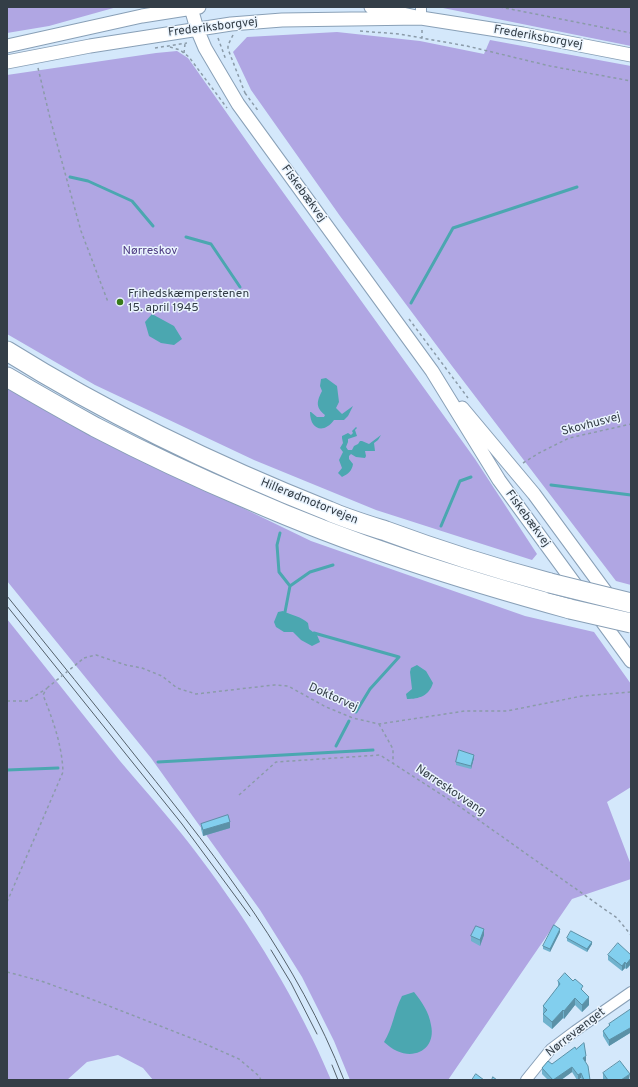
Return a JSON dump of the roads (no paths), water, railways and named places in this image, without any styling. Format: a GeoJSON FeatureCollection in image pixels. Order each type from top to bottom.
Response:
{"type":"FeatureCollection","features":[{"type":"Feature","properties":{"kind":"highway","name":"Hillerødmotorvejen"},"geometry":{"type":"LineString","coordinates":[[7,351],[106,408],[190,450],[258,482],[330,512],[445,552],[550,583],[631,603]]}},
{"type":"Feature","properties":{"kind":"highway","name":"Hillerødmotorvejen"},"geometry":{"type":"LineString","coordinates":[[7,377],[95,427],[248,500],[324,530],[438,571],[631,625]]}},
{"type":"Feature","properties":{"kind":"street","name":"Frederiksborgvej"},"geometry":{"type":"LineString","coordinates":[[371,7],[421,12],[631,55]]}},
{"type":"Feature","properties":{"kind":"street","name":"Frederiksborgvej"},"geometry":{"type":"LineString","coordinates":[[7,46],[127,19],[195,8]]}},
{"type":"Feature","properties":{"kind":"street","name":"Fiskebækvej"},"geometry":{"type":"LineString","coordinates":[[195,8],[197,29],[205,48],[238,104],[432,371],[534,494],[631,625]]}},
{"type":"Feature","properties":{"kind":"street","name":"Frederiksborgvej"},"geometry":{"type":"LineString","coordinates":[[7,62],[35,58],[90,46],[231,24],[421,12]]}},
{"type":"Feature","properties":{"kind":"street","name":"Fiskebækvej"},"geometry":{"type":"LineString","coordinates":[[432,371],[499,480],[631,661]]}},
{"type":"Feature","properties":{"kind":"street","name":"Nørrevænget"},"geometry":{"type":"LineString","coordinates":[[526,1080],[551,1049],[631,992]]}},
{"type":"Feature","properties":{"kind":"waterway"},"geometry":{"type":"LineString","coordinates":[[70,177],[88,181],[132,201],[153,226]]}},
{"type":"Feature","properties":{"kind":"waterway"},"geometry":{"type":"LineString","coordinates":[[411,303],[453,228],[577,187]]}},
{"type":"Feature","properties":{"kind":"waterway"},"geometry":{"type":"LineString","coordinates":[[186,237],[211,244],[240,287]]}},
{"type":"Feature","properties":{"kind":"waterway"},"geometry":{"type":"LineString","coordinates":[[441,526],[460,481],[471,477]]}},
{"type":"Feature","properties":{"kind":"waterway"},"geometry":{"type":"LineString","coordinates":[[551,485],[631,495]]}},
{"type":"Feature","properties":{"kind":"waterway"},"geometry":{"type":"LineString","coordinates":[[280,533],[277,545],[279,572],[290,586]]}},
{"type":"Feature","properties":{"kind":"waterway"},"geometry":{"type":"LineString","coordinates":[[285,612],[290,586],[310,572],[333,565]]}},
{"type":"Feature","properties":{"kind":"waterway"},"geometry":{"type":"LineString","coordinates":[[314,633],[399,657],[370,689],[356,712]]}},
{"type":"Feature","properties":{"kind":"waterway"},"geometry":{"type":"LineString","coordinates":[[336,746],[349,721]]}},
{"type":"Feature","properties":{"kind":"waterway"},"geometry":{"type":"LineString","coordinates":[[158,762],[373,750]]}},
{"type":"Feature","properties":{"kind":"waterway"},"geometry":{"type":"LineString","coordinates":[[7,770],[58,768]]}},
{"type":"Feature","properties":{"kind":"tram line"},"geometry":{"type":"LineString","coordinates":[[7,596],[171,800],[228,875],[255,914],[304,994],[344,1080]]}},
{"type":"Feature","properties":{"kind":"tram line"},"geometry":{"type":"LineString","coordinates":[[7,606],[182,824],[250,916]]}},
{"type":"Feature","properties":{"kind":"tram line"},"geometry":{"type":"LineString","coordinates":[[271,950],[291,983],[317,1034]]}},
{"type":"Feature","properties":{"kind":"tram line"},"geometry":{"type":"LineString","coordinates":[[332,1065],[338,1080]]}},
{"type":"Feature","properties":{"kind":"place","name":"Frihedskæmperstenen 15. april 1945"},"geometry":{"type":"Point","coordinates":[120,302]}},
{"type":"Feature","properties":{"kind":"park label","name":"Nørreskov"},"geometry":{"type":"Point","coordinates":[150,252]}}]}
